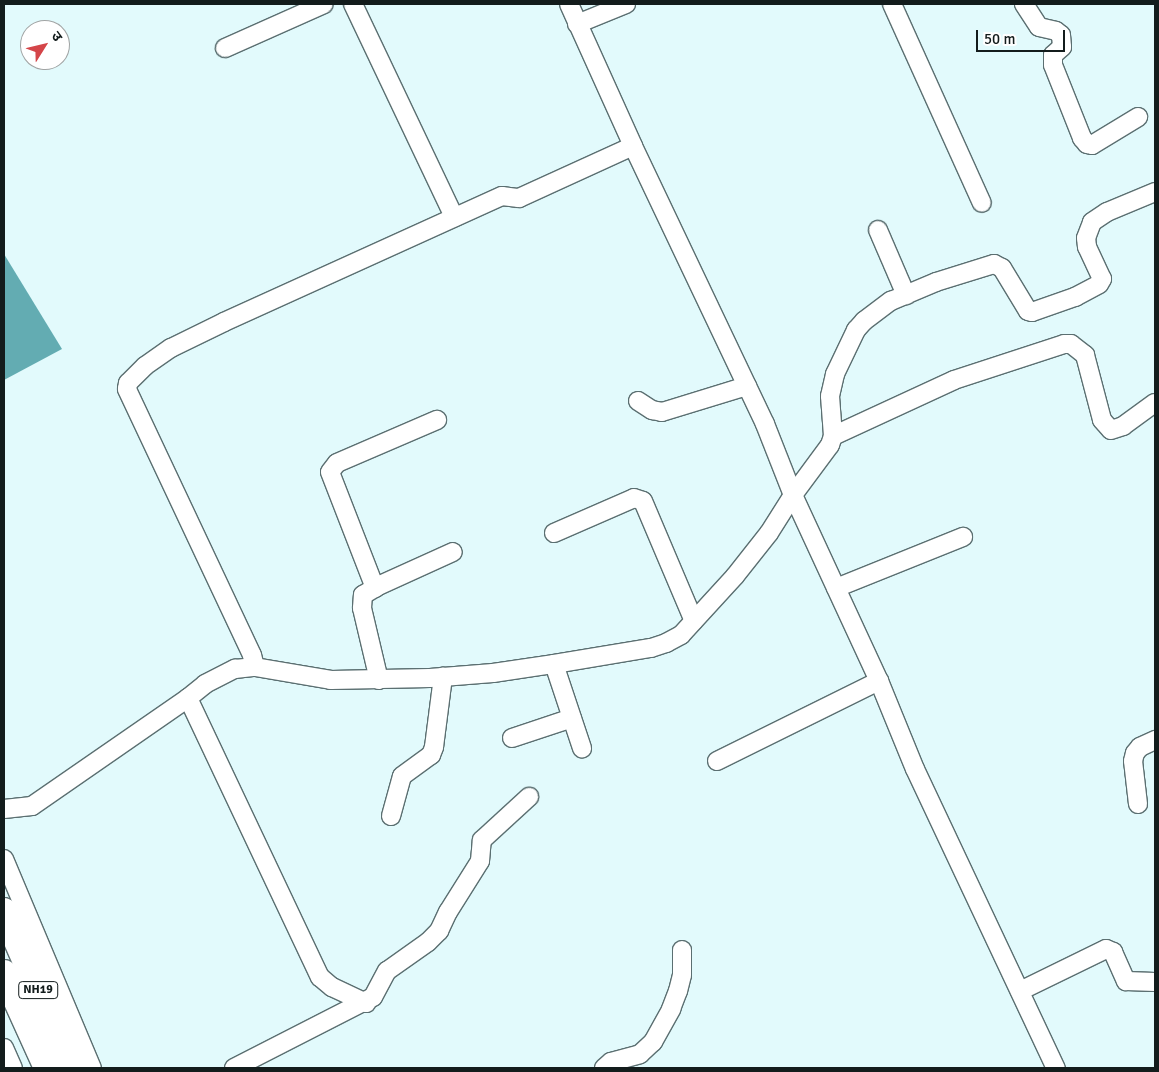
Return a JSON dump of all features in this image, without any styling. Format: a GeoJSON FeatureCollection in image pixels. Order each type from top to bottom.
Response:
{"type":"FeatureCollection","features":[{"type":"Feature","properties":{"kind":"highway","name":"NH19"},"geometry":{"type":"LineString","coordinates":[[4,912],[72,1068]]}},
{"type":"Feature","properties":{"kind":"highway","name":"NH19"},"geometry":{"type":"LineString","coordinates":[[4,974],[47,1068]]}},
{"type":"Feature","properties":{"kind":"street"},"geometry":{"type":"LineString","coordinates":[[225,48],[324,4]]}},
{"type":"Feature","properties":{"kind":"street"},"geometry":{"type":"LineString","coordinates":[[353,4],[454,217]]}},
{"type":"Feature","properties":{"kind":"street"},"geometry":{"type":"LineString","coordinates":[[569,4],[576,24],[747,386],[793,494],[879,681],[947,838],[1056,1068]]}},
{"type":"Feature","properties":{"kind":"street"},"geometry":{"type":"LineString","coordinates":[[576,24],[626,4]]}},
{"type":"Feature","properties":{"kind":"street"},"geometry":{"type":"LineString","coordinates":[[892,4],[982,203]]}},
{"type":"Feature","properties":{"kind":"street"},"geometry":{"type":"LineString","coordinates":[[1024,4],[1039,27],[1056,31],[1061,35],[1062,46],[1053,55],[1053,66],[1086,144],[1092,145],[1138,117]]}},
{"type":"Feature","properties":{"kind":"street"},"geometry":{"type":"LineString","coordinates":[[255,667],[248,646],[127,389],[128,383],[145,366],[171,348],[454,217],[505,195],[519,198],[633,146]]}},
{"type":"Feature","properties":{"kind":"street"},"geometry":{"type":"LineString","coordinates":[[4,809],[32,806],[188,698],[205,684],[235,669],[255,667],[331,680],[443,677],[554,664],[651,648],[681,635],[735,576],[769,533],[793,494],[823,456],[833,436],[830,396],[835,374],[856,330],[875,311],[906,294],[994,264],[1002,268],[1028,311],[1032,312],[1075,297],[1099,284],[1102,279],[1086,247],[1086,238],[1092,222],[1108,212],[1155,192]]}},
{"type":"Feature","properties":{"kind":"street"},"geometry":{"type":"LineString","coordinates":[[878,230],[906,294]]}},
{"type":"Feature","properties":{"kind":"street"},"geometry":{"type":"LineString","coordinates":[[833,436],[954,380],[1064,344],[1071,344],[1085,355],[1102,420],[1112,430],[1123,426],[1155,403]]}},
{"type":"Feature","properties":{"kind":"street"},"geometry":{"type":"LineString","coordinates":[[638,401],[652,410],[662,412],[747,386]]}},
{"type":"Feature","properties":{"kind":"street"},"geometry":{"type":"LineString","coordinates":[[375,588],[330,472],[337,463],[437,420]]}},
{"type":"Feature","properties":{"kind":"street"},"geometry":{"type":"LineString","coordinates":[[554,533],[634,498],[643,501],[694,621]]}},
{"type":"Feature","properties":{"kind":"street"},"geometry":{"type":"LineString","coordinates":[[836,588],[963,537]]}},
{"type":"Feature","properties":{"kind":"street"},"geometry":{"type":"LineString","coordinates":[[379,680],[361,599],[365,593],[453,552]]}},
{"type":"Feature","properties":{"kind":"street"},"geometry":{"type":"LineString","coordinates":[[554,664],[582,748]]}},
{"type":"Feature","properties":{"kind":"street"},"geometry":{"type":"LineString","coordinates":[[391,816],[402,776],[425,761],[431,755],[434,747],[443,677]]}},
{"type":"Feature","properties":{"kind":"street"},"geometry":{"type":"LineString","coordinates":[[717,761],[879,681]]}},
{"type":"Feature","properties":{"kind":"street"},"geometry":{"type":"LineString","coordinates":[[188,698],[320,976],[332,987],[366,1002]]}},
{"type":"Feature","properties":{"kind":"street"},"geometry":{"type":"LineString","coordinates":[[512,738],[572,718]]}},
{"type":"Feature","properties":{"kind":"street"},"geometry":{"type":"LineString","coordinates":[[1138,804],[1133,761],[1134,753],[1140,747],[1155,740]]}},
{"type":"Feature","properties":{"kind":"street"},"geometry":{"type":"LineString","coordinates":[[234,1068],[366,1002],[378,992],[383,976],[387,971],[428,942],[439,931],[448,912],[480,861],[482,840],[529,798]]}},
{"type":"Feature","properties":{"kind":"street"},"geometry":{"type":"LineString","coordinates":[[4,859],[92,1068]]}},
{"type":"Feature","properties":{"kind":"street"},"geometry":{"type":"LineString","coordinates":[[1020,991],[1106,948],[1113,952],[1126,982],[1155,982]]}},
{"type":"Feature","properties":{"kind":"street"},"geometry":{"type":"LineString","coordinates":[[604,1068],[611,1062],[640,1054],[653,1042],[671,1009],[678,991],[682,975],[682,950]]}},
{"type":"Feature","properties":{"kind":"street"},"geometry":{"type":"LineString","coordinates":[[4,1048],[13,1068]]}},
{"type":"Feature","properties":{"kind":"water"},"geometry":{"type":"Polygon","coordinates":[[[4,254],[62,349],[4,380],[4,254]]]}}]}
